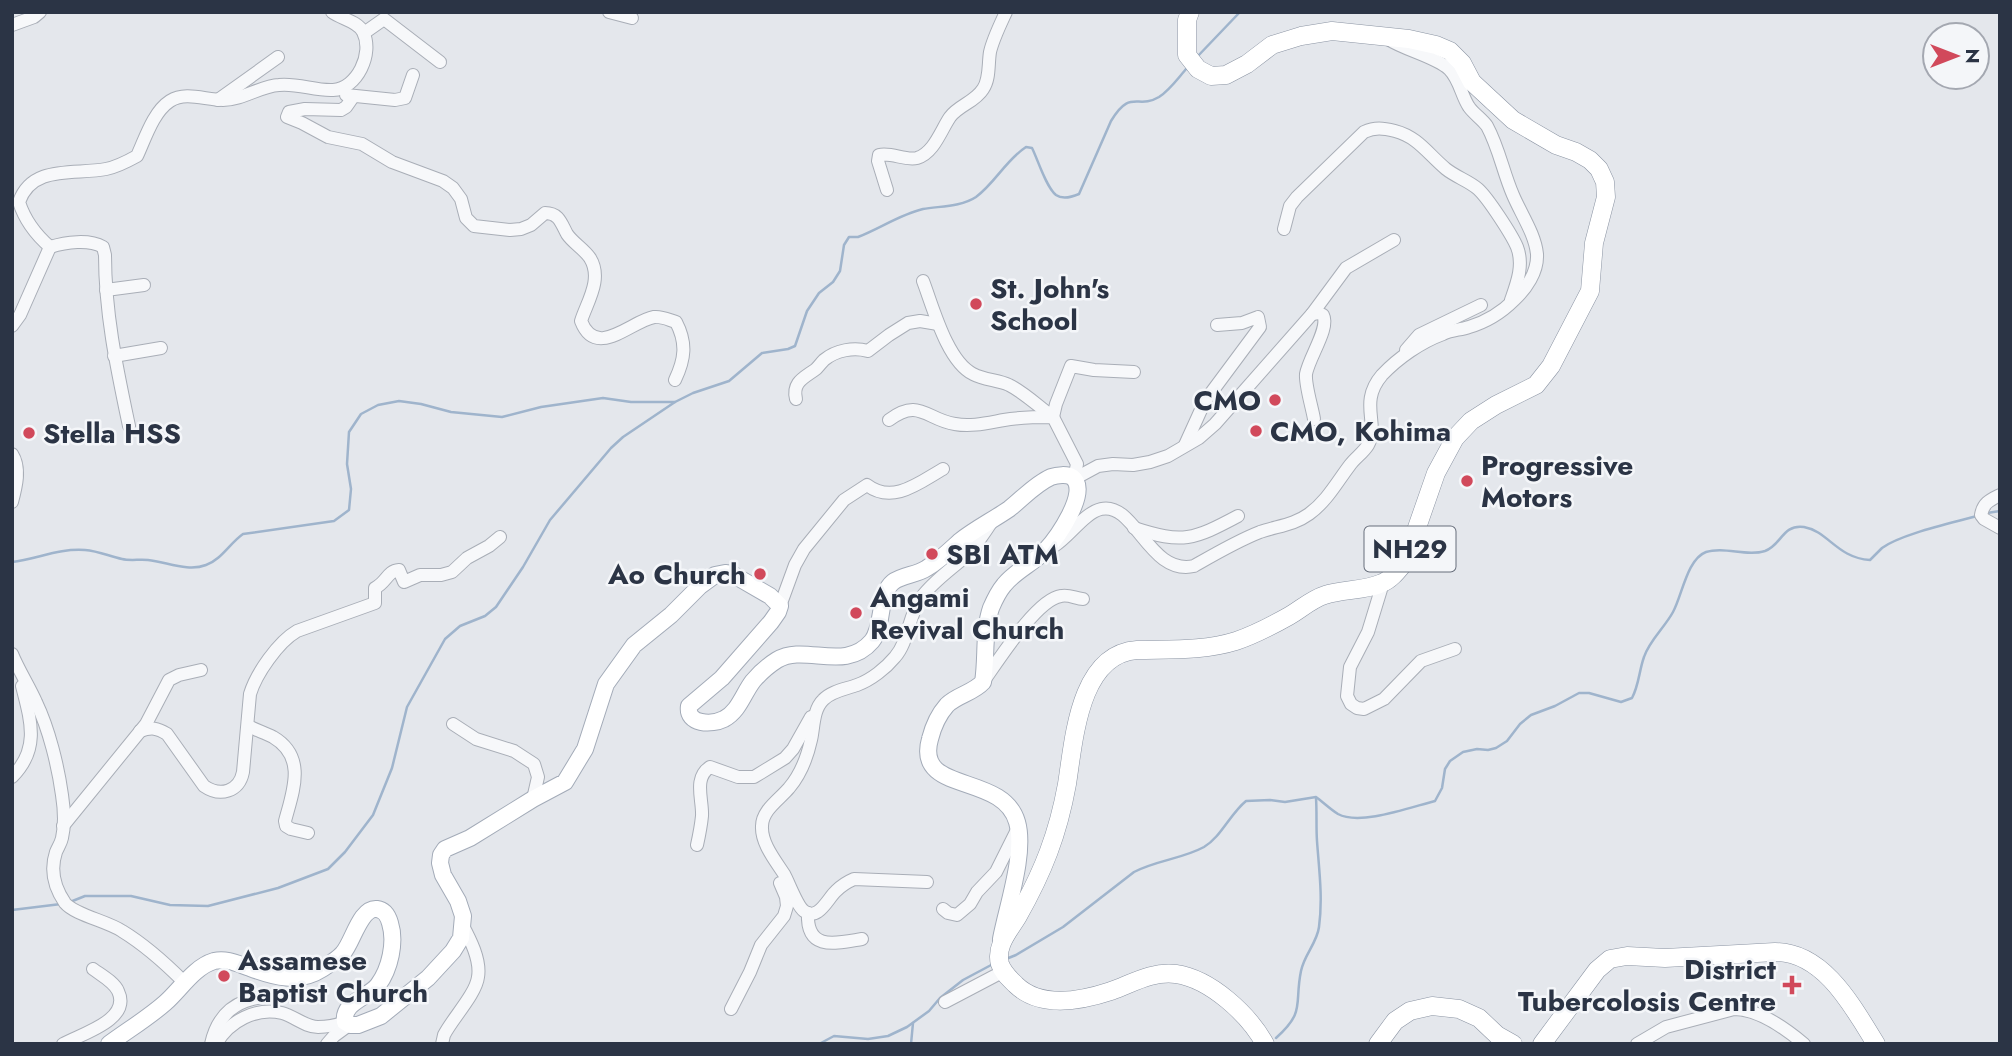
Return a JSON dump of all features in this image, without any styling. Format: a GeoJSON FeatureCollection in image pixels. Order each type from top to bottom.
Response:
{"type":"FeatureCollection","features":[{"type":"Feature","properties":{"kind":"highway","name":"NH29"},"geometry":{"type":"LineString","coordinates":[[1000,945],[1041,873],[1059,827],[1079,711],[1089,686],[1111,658],[1118,653],[1136,650],[1194,648],[1236,641],[1289,616],[1324,595],[1383,583],[1405,562],[1436,473],[1455,438],[1471,421],[1536,385],[1551,366],[1590,291],[1594,243],[1606,197],[1605,182],[1599,169],[1576,152],[1556,145],[1513,120],[1472,82],[1462,63],[1450,51],[1409,39],[1332,31],[1301,36],[1272,45],[1247,64],[1226,75],[1211,76],[1198,69],[1187,55],[1187,20],[1190,12]]}},
{"type":"Feature","properties":{"kind":"highway"},"geometry":{"type":"LineString","coordinates":[[1000,945],[999,960],[1004,971],[1023,992],[1046,1000],[1072,1000],[1110,991],[1154,974],[1176,974],[1198,980],[1218,992],[1243,1015],[1265,1044]]}},
{"type":"Feature","properties":{"kind":"highway"},"geometry":{"type":"LineString","coordinates":[[1542,1044],[1597,970],[1610,959],[1627,956],[1665,958],[1787,952],[1816,966],[1834,984],[1876,1044]]}},
{"type":"Feature","properties":{"kind":"highway"},"geometry":{"type":"LineString","coordinates":[[1377,1044],[1395,1021],[1410,1011],[1432,1006],[1459,1009],[1479,1018],[1497,1035],[1513,1044]]}},
{"type":"Feature","properties":{"kind":"main road"},"geometry":{"type":"LineString","coordinates":[[109,1044],[167,1001],[184,982],[209,962],[232,961],[253,970],[289,979],[306,977],[321,970],[343,953],[368,911],[373,908],[386,913],[393,933],[392,950],[378,985],[348,1007],[344,1015],[347,1024],[358,1025],[381,1016],[428,978],[453,951],[461,938],[463,916],[440,863],[445,849],[470,838],[565,782],[585,750],[606,684],[634,645],[708,580],[715,575],[732,574],[770,596],[780,606],[771,622],[722,678],[688,706],[690,716],[703,723],[713,724],[728,717],[737,708],[753,681],[778,659],[792,655],[833,658],[855,653],[871,643],[878,631],[887,591],[893,582],[923,571],[943,558],[960,541],[1052,477],[1069,476],[1074,479],[1077,494],[1069,519],[1044,552],[1002,586],[991,610],[983,682],[948,705],[937,721],[928,745],[931,765],[945,777],[991,792],[1008,803],[1017,820],[1018,861],[1000,945]]}},
{"type":"Feature","properties":{"kind":"street"},"geometry":{"type":"LineString","coordinates":[[12,25],[40,12]]}},
{"type":"Feature","properties":{"kind":"street"},"geometry":{"type":"LineString","coordinates":[[325,90],[345,87],[359,73],[365,56],[366,40],[359,26],[332,12]]}},
{"type":"Feature","properties":{"kind":"street"},"geometry":{"type":"LineString","coordinates":[[608,12],[632,18]]}},
{"type":"Feature","properties":{"kind":"street"},"geometry":{"type":"LineString","coordinates":[[887,190],[878,162],[879,155],[886,153],[915,158],[926,153],[957,109],[976,97],[984,88],[991,50],[1006,12]]}},
{"type":"Feature","properties":{"kind":"street"},"geometry":{"type":"LineString","coordinates":[[364,33],[384,19],[440,62]]}},
{"type":"Feature","properties":{"kind":"street"},"geometry":{"type":"LineString","coordinates":[[1384,37],[1448,68],[1455,77],[1469,106],[1485,123],[1495,143],[1537,254],[1534,273],[1523,291],[1502,311],[1480,323],[1445,333],[1395,363]]}},
{"type":"Feature","properties":{"kind":"street"},"geometry":{"type":"LineString","coordinates":[[218,100],[278,57]]}},
{"type":"Feature","properties":{"kind":"street"},"geometry":{"type":"LineString","coordinates":[[50,247],[27,222],[19,202],[23,190],[46,175],[108,169],[137,156],[153,122],[169,102],[183,96],[235,99],[279,85],[325,90],[353,97],[395,100],[405,98],[413,75]]}},
{"type":"Feature","properties":{"kind":"street"},"geometry":{"type":"LineString","coordinates":[[353,97],[341,110],[305,109],[289,112],[287,117],[328,137],[362,144],[392,162],[443,181],[453,188],[461,199],[466,218],[474,226],[521,229],[531,225],[545,213],[555,215],[568,235],[590,258],[593,267],[592,295],[581,321],[584,329],[591,336],[598,338],[613,336],[650,317],[676,322],[681,331],[684,353],[675,380]]}},
{"type":"Feature","properties":{"kind":"street"},"geometry":{"type":"LineString","coordinates":[[1284,229],[1290,206],[1297,197],[1364,132],[1382,128],[1408,134],[1420,142],[1448,171],[1476,188],[1494,209],[1517,247],[1520,268],[1510,304]]}},
{"type":"Feature","properties":{"kind":"street"},"geometry":{"type":"LineString","coordinates":[[1074,479],[1098,466],[1150,462],[1168,456],[1199,438],[1215,424],[1312,314],[1346,268],[1394,240]]}},
{"type":"Feature","properties":{"kind":"street"},"geometry":{"type":"LineString","coordinates":[[12,326],[20,315],[50,247],[63,243],[97,244],[103,247],[114,356],[129,426]]}},
{"type":"Feature","properties":{"kind":"street"},"geometry":{"type":"LineString","coordinates":[[923,281],[938,324],[951,350],[963,366],[973,374],[1017,389],[1053,417],[1077,464],[1074,479]]}},
{"type":"Feature","properties":{"kind":"street"},"geometry":{"type":"LineString","coordinates":[[106,290],[144,285]]}},
{"type":"Feature","properties":{"kind":"street"},"geometry":{"type":"LineString","coordinates":[[1044,552],[1057,545],[1085,518],[1100,509],[1106,509],[1121,514],[1166,561],[1177,567],[1194,566],[1252,536],[1289,524],[1309,514],[1328,496],[1367,446],[1372,429],[1370,401],[1375,384],[1419,335],[1480,305]]}},
{"type":"Feature","properties":{"kind":"street"},"geometry":{"type":"LineString","coordinates":[[1312,314],[1323,315],[1326,323],[1306,375],[1314,419]]}},
{"type":"Feature","properties":{"kind":"street"},"geometry":{"type":"LineString","coordinates":[[1185,445],[1205,401],[1260,327],[1260,321],[1258,317],[1242,323],[1217,325]]}},
{"type":"Feature","properties":{"kind":"street"},"geometry":{"type":"LineString","coordinates":[[796,399],[795,390],[800,380],[831,356],[850,348],[868,351],[915,321],[938,324]]}},
{"type":"Feature","properties":{"kind":"street"},"geometry":{"type":"LineString","coordinates":[[114,356],[160,348]]}},
{"type":"Feature","properties":{"kind":"street"},"geometry":{"type":"LineString","coordinates":[[1053,417],[1071,366],[1135,372]]}},
{"type":"Feature","properties":{"kind":"street"},"geometry":{"type":"LineString","coordinates":[[889,420],[895,415],[916,409],[953,424],[973,426],[1020,418],[1053,417]]}},
{"type":"Feature","properties":{"kind":"street"},"geometry":{"type":"LineString","coordinates":[[12,502],[17,473],[13,454]]}},
{"type":"Feature","properties":{"kind":"street"},"geometry":{"type":"LineString","coordinates":[[780,606],[798,557],[844,500],[867,485],[882,493],[909,489],[943,469]]}},
{"type":"Feature","properties":{"kind":"street"},"geometry":{"type":"LineString","coordinates":[[2000,495],[1987,502],[1982,507],[1981,514],[1984,519],[2000,528]]}},
{"type":"Feature","properties":{"kind":"street"},"geometry":{"type":"LineString","coordinates":[[1134,528],[1158,536],[1191,537],[1238,516]]}},
{"type":"Feature","properties":{"kind":"street"},"geometry":{"type":"LineString","coordinates":[[697,845],[702,815],[700,788],[705,770],[715,768],[747,779],[776,766],[793,749],[823,699],[859,685],[897,656],[921,598],[960,561],[995,517]]}},
{"type":"Feature","properties":{"kind":"street"},"geometry":{"type":"LineString","coordinates":[[140,730],[158,728],[167,734],[204,786],[223,793],[230,790],[241,781],[252,687],[278,646],[287,637],[375,603],[375,588],[383,584],[394,570],[399,570],[404,582],[420,575],[446,575],[500,537]]}},
{"type":"Feature","properties":{"kind":"street"},"geometry":{"type":"LineString","coordinates":[[1383,583],[1370,626],[1350,667],[1348,696],[1352,704],[1364,709],[1384,699],[1421,661],[1455,649]]}},
{"type":"Feature","properties":{"kind":"street"},"geometry":{"type":"LineString","coordinates":[[983,682],[1047,601],[1067,595],[1083,599]]}},
{"type":"Feature","properties":{"kind":"street"},"geometry":{"type":"LineString","coordinates":[[12,654],[42,715],[62,796],[61,841],[52,868],[53,879],[66,904],[74,911],[120,930],[160,958],[184,982]]}},
{"type":"Feature","properties":{"kind":"street"},"geometry":{"type":"LineString","coordinates":[[63,826],[154,711],[169,680],[201,670]]}},
{"type":"Feature","properties":{"kind":"street"},"geometry":{"type":"LineString","coordinates":[[12,777],[25,762],[32,738],[19,672]]}},
{"type":"Feature","properties":{"kind":"street"},"geometry":{"type":"LineString","coordinates":[[731,1009],[761,945],[784,916],[787,906],[783,886],[756,841],[756,823],[800,774],[819,705]]}},
{"type":"Feature","properties":{"kind":"street"},"geometry":{"type":"LineString","coordinates":[[453,724],[476,739],[514,751],[534,764],[538,777],[533,799]]}},
{"type":"Feature","properties":{"kind":"street"},"geometry":{"type":"LineString","coordinates":[[248,726],[274,738],[295,765],[295,778],[285,821],[286,826],[291,829],[308,833]]}},
{"type":"Feature","properties":{"kind":"street"},"geometry":{"type":"LineString","coordinates":[[764,816],[761,825],[763,837],[802,911],[816,913],[833,893],[853,879],[927,881]]}},
{"type":"Feature","properties":{"kind":"street"},"geometry":{"type":"LineString","coordinates":[[943,909],[957,915],[970,904],[1001,864],[1018,828]]}},
{"type":"Feature","properties":{"kind":"street"},"geometry":{"type":"LineString","coordinates":[[808,913],[810,931],[820,942],[830,945],[863,939]]}},
{"type":"Feature","properties":{"kind":"street"},"geometry":{"type":"LineString","coordinates":[[442,1044],[444,1035],[478,977],[476,957],[462,924]]}},
{"type":"Feature","properties":{"kind":"street"},"geometry":{"type":"LineString","coordinates":[[63,1044],[106,1023],[118,1009],[119,993],[116,987],[93,969]]}},
{"type":"Feature","properties":{"kind":"street"},"geometry":{"type":"LineString","coordinates":[[945,1002],[1004,971]]}},
{"type":"Feature","properties":{"kind":"street"},"geometry":{"type":"LineString","coordinates":[[214,1044],[219,1023],[235,1004],[264,997],[304,995]]}},
{"type":"Feature","properties":{"kind":"street"},"geometry":{"type":"LineString","coordinates":[[1637,1044],[1666,1027],[1734,1009],[1744,1009],[1774,1023],[1804,1044]]}},
{"type":"Feature","properties":{"kind":"street"},"geometry":{"type":"LineString","coordinates":[[214,1044],[239,1020],[261,1013],[282,1013],[311,1026],[347,1024]]}},
{"type":"Feature","properties":{"kind":"street"},"geometry":{"type":"LineString","coordinates":[[327,1044],[347,1024]]}},
{"type":"Feature","properties":{"kind":"waterway"},"geometry":{"type":"LineString","coordinates":[[1196,58],[1240,12]]}},
{"type":"Feature","properties":{"kind":"waterway"},"geometry":{"type":"LineString","coordinates":[[70,902],[85,896],[131,896],[170,905],[208,906],[278,888],[328,869],[345,852],[373,815],[392,768],[407,707],[445,639],[460,626],[485,616],[496,607],[550,520],[611,448],[675,402],[729,381],[762,353],[795,346],[807,311],[819,293],[833,282],[840,271],[844,245],[849,237],[858,237],[915,211],[957,204],[976,197],[1012,158],[1026,147],[1032,148],[1056,195],[1065,198],[1079,194],[1118,111],[1129,102],[1145,102],[1159,97],[1187,68]]}},
{"type":"Feature","properties":{"kind":"waterway"},"geometry":{"type":"LineString","coordinates":[[12,562],[85,550],[125,560],[148,560],[199,567],[216,559],[243,534],[334,521],[349,510],[349,432],[361,414],[378,405],[399,401],[451,412],[502,417],[541,407],[603,398],[631,402],[675,402]]}},
{"type":"Feature","properties":{"kind":"waterway"},"geometry":{"type":"LineString","coordinates":[[1987,513],[2000,511]]}},
{"type":"Feature","properties":{"kind":"waterway"},"geometry":{"type":"LineString","coordinates":[[1006,959],[1063,927],[1134,872],[1204,847],[1246,801],[1285,802],[1316,797],[1338,814],[1359,818],[1400,811],[1435,801],[1450,761],[1463,752],[1496,748],[1507,741],[1531,715],[1579,693],[1621,702],[1632,698],[1646,651],[1673,612],[1694,562],[1706,552],[1721,550],[1758,553],[1771,548],[1791,529],[1804,527],[1812,529],[1849,555],[1870,560],[1882,548],[1901,538],[1977,516]]}},
{"type":"Feature","properties":{"kind":"waterway"},"geometry":{"type":"LineString","coordinates":[[1276,1038],[1295,1014],[1303,965],[1319,927],[1321,894],[1316,798]]}},
{"type":"Feature","properties":{"kind":"waterway"},"geometry":{"type":"LineString","coordinates":[[12,910],[61,904]]}},
{"type":"Feature","properties":{"kind":"waterway"},"geometry":{"type":"LineString","coordinates":[[819,1044],[834,1036],[868,1039],[888,1036],[907,1027],[929,1011],[940,998],[963,980],[993,964]]}},
{"type":"Feature","properties":{"kind":"waterway"},"geometry":{"type":"LineString","coordinates":[[911,1044],[913,1023]]}},
{"type":"Feature","properties":{"kind":"place","name":"St. John's School"},"geometry":{"type":"Point","coordinates":[976,304]}},
{"type":"Feature","properties":{"kind":"place","name":"CMO"},"geometry":{"type":"Point","coordinates":[1275,400]}},
{"type":"Feature","properties":{"kind":"place","name":"CMO, Kohima"},"geometry":{"type":"Point","coordinates":[1256,431]}},
{"type":"Feature","properties":{"kind":"place","name":"Stella HSS"},"geometry":{"type":"Point","coordinates":[29,433]}},
{"type":"Feature","properties":{"kind":"place","name":"Progressive Motors"},"geometry":{"type":"Point","coordinates":[1467,481]}},
{"type":"Feature","properties":{"kind":"place","name":"SBI ATM"},"geometry":{"type":"Point","coordinates":[932,554]}},
{"type":"Feature","properties":{"kind":"place","name":"Ao Church"},"geometry":{"type":"Point","coordinates":[760,574]}},
{"type":"Feature","properties":{"kind":"place","name":"Angami Revival Church"},"geometry":{"type":"Point","coordinates":[856,613]}},
{"type":"Feature","properties":{"kind":"place","name":"Assamese Baptist Church"},"geometry":{"type":"Point","coordinates":[224,976]}},
{"type":"Feature","properties":{"kind":"place","name":"District Tubercolosis Centre"},"geometry":{"type":"Point","coordinates":[1792,985]}}]}
